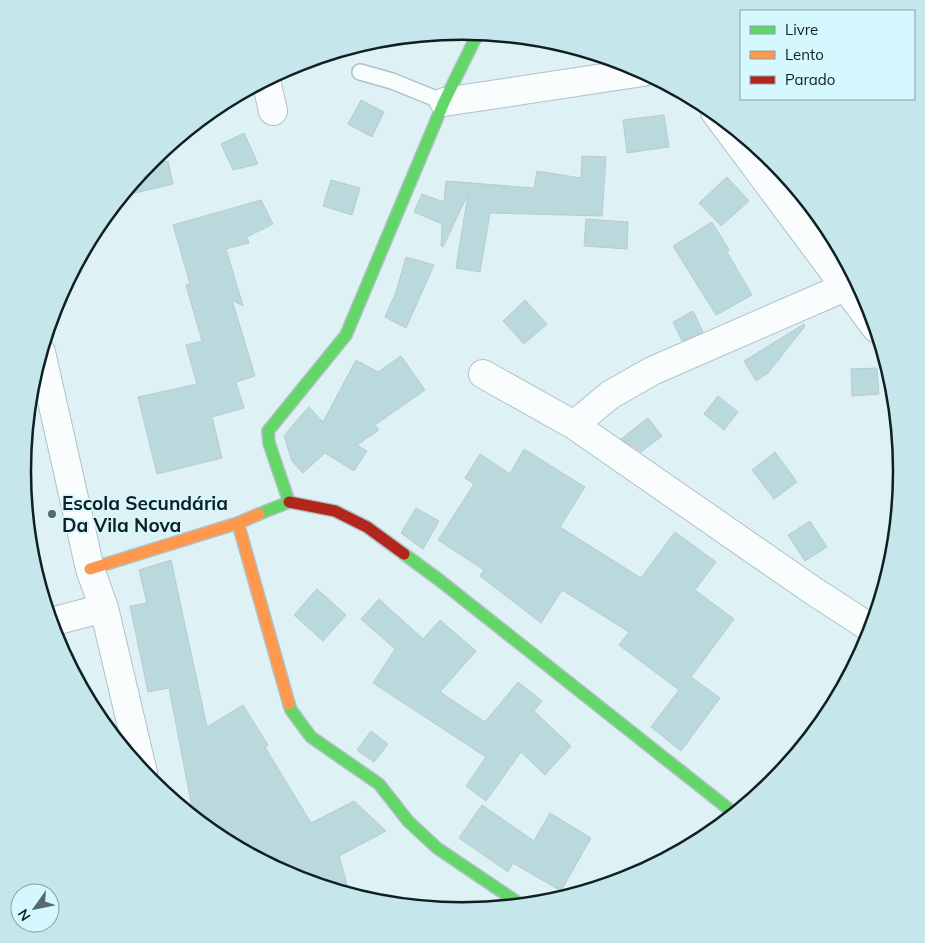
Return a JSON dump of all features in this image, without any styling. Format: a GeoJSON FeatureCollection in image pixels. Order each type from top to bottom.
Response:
{"type":"FeatureCollection","features":[{"type":"Feature","properties":{"kind":"street"},"geometry":{"type":"LineString","coordinates":[[289,502],[269,443],[268,431],[346,335],[444,102],[474,40]]}},
{"type":"Feature","properties":{"kind":"street"},"geometry":{"type":"LineString","coordinates":[[444,102],[630,74]]}},
{"type":"Feature","properties":{"kind":"street"},"geometry":{"type":"LineString","coordinates":[[268,87],[273,111]]}},
{"type":"Feature","properties":{"kind":"street"},"geometry":{"type":"LineString","coordinates":[[732,134],[863,310]]}},
{"type":"Feature","properties":{"kind":"street"},"geometry":{"type":"LineString","coordinates":[[574,425],[610,395],[652,371],[845,287]]}},
{"type":"Feature","properties":{"kind":"street"},"geometry":{"type":"LineString","coordinates":[[44,367],[90,569],[104,608],[139,757]]}},
{"type":"Feature","properties":{"kind":"street"},"geometry":{"type":"LineString","coordinates":[[483,374],[574,425],[866,625]]}},
{"type":"Feature","properties":{"kind":"street"},"geometry":{"type":"LineString","coordinates":[[90,569],[238,523],[289,502],[335,511],[367,526],[438,579],[730,810]]}},
{"type":"Feature","properties":{"kind":"street"},"geometry":{"type":"LineString","coordinates":[[238,523],[291,710],[296,717],[311,737],[379,784],[408,821],[437,848],[513,900]]}},
{"type":"Feature","properties":{"kind":"street"},"geometry":{"type":"LineString","coordinates":[[58,620],[104,608]]}},
{"type":"Feature","properties":{"kind":"lane"},"geometry":{"type":"LineString","coordinates":[[360,72],[392,80],[444,102]]}},
{"type":"Feature","properties":{"kind":"building"},"geometry":{"type":"Polygon","coordinates":[[[361,100],[384,112],[372,137],[348,124],[361,100]]]}},
{"type":"Feature","properties":{"kind":"building"},"geometry":{"type":"Polygon","coordinates":[[[664,115],[669,147],[627,153],[623,120],[664,115]]]}},
{"type":"Feature","properties":{"kind":"building"},"geometry":{"type":"Polygon","coordinates":[[[244,133],[258,164],[233,170],[221,144],[244,133]]]}},
{"type":"Feature","properties":{"kind":"building"},"geometry":{"type":"Polygon","coordinates":[[[582,156],[606,157],[602,216],[490,213],[480,272],[456,268],[468,194],[443,247],[441,246],[442,224],[414,212],[422,194],[444,202],[446,181],[534,188],[537,171],[581,178],[582,156]]]}},
{"type":"Feature","properties":{"kind":"building"},"geometry":{"type":"Polygon","coordinates":[[[168,161],[173,184],[133,193],[138,187],[163,162],[168,161]]]}},
{"type":"Feature","properties":{"kind":"building"},"geometry":{"type":"Polygon","coordinates":[[[727,177],[749,201],[721,226],[699,203],[727,177]]]}},
{"type":"Feature","properties":{"kind":"building"},"geometry":{"type":"Polygon","coordinates":[[[331,180],[360,188],[352,215],[323,206],[331,180]]]}},
{"type":"Feature","properties":{"kind":"building"},"geometry":{"type":"Polygon","coordinates":[[[261,200],[273,224],[247,237],[249,243],[226,249],[243,306],[232,300],[255,376],[236,382],[244,408],[212,417],[222,458],[157,474],[138,397],[197,384],[186,345],[202,341],[186,285],[190,284],[173,225],[261,200]]]}},
{"type":"Feature","properties":{"kind":"building"},"geometry":{"type":"Polygon","coordinates":[[[586,219],[628,222],[627,249],[584,246],[586,219]]]}},
{"type":"Feature","properties":{"kind":"building"},"geometry":{"type":"Polygon","coordinates":[[[712,222],[752,295],[716,315],[673,246],[712,222]]]}},
{"type":"Feature","properties":{"kind":"building"},"geometry":{"type":"Polygon","coordinates":[[[406,257],[434,265],[406,328],[385,317],[396,292],[406,257]]]}},
{"type":"Feature","properties":{"kind":"building"},"geometry":{"type":"Polygon","coordinates":[[[525,300],[547,324],[524,344],[503,321],[525,300]]]}},
{"type":"Feature","properties":{"kind":"building"},"geometry":{"type":"Polygon","coordinates":[[[693,311],[703,332],[682,341],[673,322],[693,311]]]}},
{"type":"Feature","properties":{"kind":"building"},"geometry":{"type":"Polygon","coordinates":[[[804,324],[805,326],[768,373],[756,381],[744,361],[804,324]]]}},
{"type":"Feature","properties":{"kind":"building"},"geometry":{"type":"Polygon","coordinates":[[[401,356],[425,390],[375,425],[379,430],[357,445],[367,451],[354,471],[325,453],[303,473],[292,461],[284,436],[303,413],[309,407],[323,422],[356,360],[378,372],[401,356]]]}},
{"type":"Feature","properties":{"kind":"building"},"geometry":{"type":"Polygon","coordinates":[[[877,368],[879,394],[852,396],[851,369],[877,368]]]}},
{"type":"Feature","properties":{"kind":"building"},"geometry":{"type":"Polygon","coordinates":[[[718,396],[738,412],[724,430],[704,414],[718,396]]]}},
{"type":"Feature","properties":{"kind":"building"},"geometry":{"type":"Polygon","coordinates":[[[648,418],[662,436],[641,452],[621,439],[648,418]]]}},
{"type":"Feature","properties":{"kind":"building"},"geometry":{"type":"Polygon","coordinates":[[[524,449],[585,487],[560,527],[641,578],[675,532],[716,562],[695,590],[734,619],[691,677],[720,698],[681,751],[651,727],[679,690],[619,645],[629,632],[562,590],[541,623],[480,576],[484,570],[438,540],[474,484],[465,478],[480,454],[510,474],[524,449]]]}},
{"type":"Feature","properties":{"kind":"building"},"geometry":{"type":"Polygon","coordinates":[[[775,452],[797,482],[774,499],[752,470],[775,452]]]}},
{"type":"Feature","properties":{"kind":"building"},"geometry":{"type":"Polygon","coordinates":[[[416,508],[439,521],[423,549],[401,533],[416,508]]]}},
{"type":"Feature","properties":{"kind":"building"},"geometry":{"type":"Polygon","coordinates":[[[810,521],[827,547],[805,561],[788,535],[810,521]]]}},
{"type":"Feature","properties":{"kind":"building"},"geometry":{"type":"Polygon","coordinates":[[[171,560],[207,727],[243,705],[268,745],[265,747],[311,823],[354,801],[386,831],[339,856],[348,887],[297,870],[272,858],[223,830],[192,807],[169,688],[148,692],[130,606],[147,603],[139,570],[171,560]]]}},
{"type":"Feature","properties":{"kind":"building"},"geometry":{"type":"Polygon","coordinates":[[[317,589],[346,615],[323,641],[294,615],[317,589]]]}},
{"type":"Feature","properties":{"kind":"building"},"geometry":{"type":"Polygon","coordinates":[[[379,599],[423,639],[440,620],[476,651],[440,692],[485,722],[518,682],[542,701],[534,711],[571,746],[545,775],[521,752],[486,801],[466,786],[486,757],[373,683],[395,649],[361,619],[379,599]]]}},
{"type":"Feature","properties":{"kind":"building"},"geometry":{"type":"Polygon","coordinates":[[[371,731],[388,744],[374,762],[357,750],[371,731]]]}},
{"type":"Feature","properties":{"kind":"building"},"geometry":{"type":"Polygon","coordinates":[[[482,805],[534,841],[550,813],[591,838],[561,891],[513,863],[508,872],[459,838],[482,805]]]}},
{"type":"Feature","properties":{"kind":"traffic: fast"},"geometry":{"type":"LineString","coordinates":[[259,514],[289,502],[269,443],[268,431],[346,335],[444,102],[474,40]]}},
{"type":"Feature","properties":{"kind":"traffic: fast"},"geometry":{"type":"LineString","coordinates":[[404,554],[730,810]]}},
{"type":"Feature","properties":{"kind":"traffic: fast"},"geometry":{"type":"LineString","coordinates":[[289,704],[291,710],[311,737],[379,784],[408,821],[437,848],[513,900]]}},
{"type":"Feature","properties":{"kind":"traffic: slow"},"geometry":{"type":"LineString","coordinates":[[90,569],[238,523],[259,514]]}},
{"type":"Feature","properties":{"kind":"traffic: slow"},"geometry":{"type":"LineString","coordinates":[[238,523],[289,704]]}},
{"type":"Feature","properties":{"kind":"traffic: jam"},"geometry":{"type":"LineString","coordinates":[[289,502],[335,511],[367,527],[404,554]]}},
{"type":"Feature","properties":{"kind":"place","name":"Escola Secundária Da Vila Nova"},"geometry":{"type":"Point","coordinates":[52,514]}}]}
